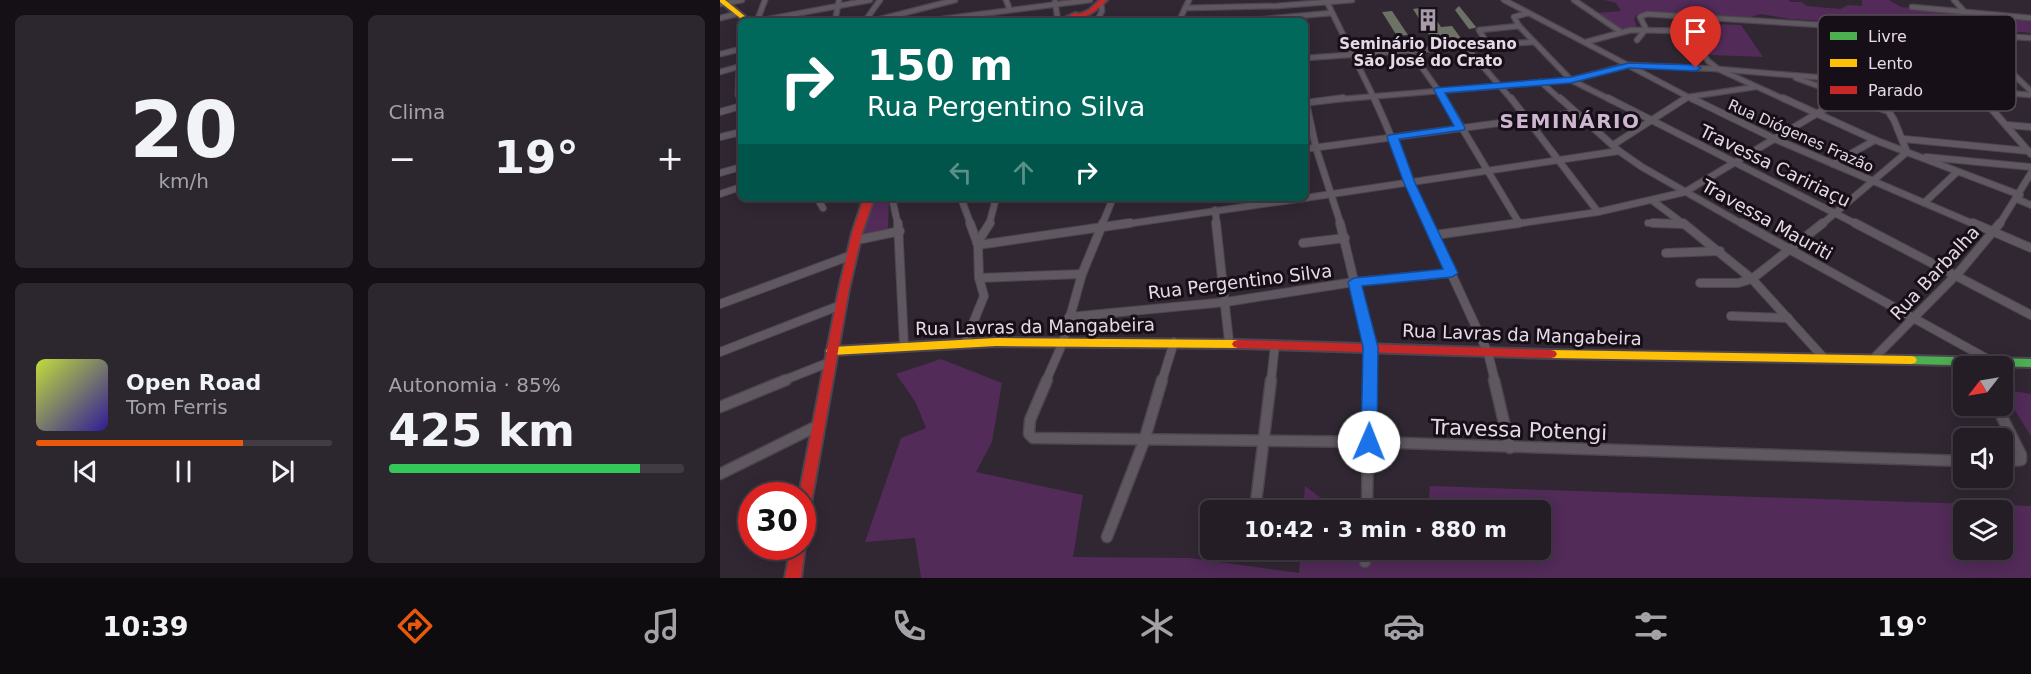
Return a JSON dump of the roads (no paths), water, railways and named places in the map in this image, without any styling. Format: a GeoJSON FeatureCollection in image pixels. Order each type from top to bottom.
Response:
{"type":"FeatureCollection","features":[{"type":"Feature","properties":{"kind":"main road"},"geometry":{"type":"LineString","coordinates":[[722,2],[743,18]]}},
{"type":"Feature","properties":{"kind":"main road"},"geometry":{"type":"LineString","coordinates":[[1066,18],[1097,2]]}},
{"type":"Feature","properties":{"kind":"main road"},"geometry":{"type":"LineString","coordinates":[[1077,18],[1091,11],[1097,2]]}},
{"type":"Feature","properties":{"kind":"main road"},"geometry":{"type":"LineString","coordinates":[[808,482],[841,305],[857,240],[857,228],[868,201]]}},
{"type":"Feature","properties":{"kind":"main road","name":"Rua Lavras da Mangabeira"},"geometry":{"type":"LineString","coordinates":[[831,356],[904,345],[1229,342],[1488,352],[1874,358],[1953,363]]}},
{"type":"Feature","properties":{"kind":"main road","name":"Rua Lavras da Mangabeira"},"geometry":{"type":"LineString","coordinates":[[2013,363],[2031,363]]}},
{"type":"Feature","properties":{"kind":"main road"},"geometry":{"type":"LineString","coordinates":[[792,578],[795,560]]}},
{"type":"Feature","properties":{"kind":"street"},"geometry":{"type":"LineString","coordinates":[[722,2],[742,0]]}},
{"type":"Feature","properties":{"kind":"street"},"geometry":{"type":"LineString","coordinates":[[758,18],[765,0]]}},
{"type":"Feature","properties":{"kind":"street"},"geometry":{"type":"LineString","coordinates":[[770,18],[838,3],[870,0]]}},
{"type":"Feature","properties":{"kind":"street"},"geometry":{"type":"LineString","coordinates":[[867,18],[880,0]]}},
{"type":"Feature","properties":{"kind":"street"},"geometry":{"type":"LineString","coordinates":[[920,0],[926,8]]}},
{"type":"Feature","properties":{"kind":"street"},"geometry":{"type":"LineString","coordinates":[[885,18],[955,0]]}},
{"type":"Feature","properties":{"kind":"street"},"geometry":{"type":"LineString","coordinates":[[1006,0],[1010,10]]}},
{"type":"Feature","properties":{"kind":"street"},"geometry":{"type":"LineString","coordinates":[[1180,18],[1189,0]]}},
{"type":"Feature","properties":{"kind":"street"},"geometry":{"type":"LineString","coordinates":[[1275,0],[1282,18]]}},
{"type":"Feature","properties":{"kind":"street"},"geometry":{"type":"LineString","coordinates":[[1185,8],[1277,6],[1352,0]]}},
{"type":"Feature","properties":{"kind":"street","name":"Rua Diógenes Frazão"},"geometry":{"type":"LineString","coordinates":[[1504,0],[1688,97],[1775,139],[2031,248]]}},
{"type":"Feature","properties":{"kind":"street"},"geometry":{"type":"LineString","coordinates":[[1574,0],[1621,32]]}},
{"type":"Feature","properties":{"kind":"street"},"geometry":{"type":"LineString","coordinates":[[1954,0],[1963,10]]}},
{"type":"Feature","properties":{"kind":"street"},"geometry":{"type":"LineString","coordinates":[[1055,2],[1059,18]]}},
{"type":"Feature","properties":{"kind":"street"},"geometry":{"type":"LineString","coordinates":[[950,18],[1055,2],[1097,2],[1102,11],[1098,18]]}},
{"type":"Feature","properties":{"kind":"street"},"geometry":{"type":"LineString","coordinates":[[1327,2],[1393,137],[1410,183],[1488,352],[1510,448]]}},
{"type":"Feature","properties":{"kind":"street"},"geometry":{"type":"LineString","coordinates":[[836,18],[838,3]]}},
{"type":"Feature","properties":{"kind":"street"},"geometry":{"type":"LineString","coordinates":[[1912,7],[2006,15]]}},
{"type":"Feature","properties":{"kind":"street"},"geometry":{"type":"LineString","coordinates":[[1290,18],[1331,13]]}},
{"type":"Feature","properties":{"kind":"street","name":"Travessa Caririaçu"},"geometry":{"type":"LineString","coordinates":[[1528,13],[1514,17],[1519,26],[1571,80],[1958,274],[2031,315]]}},
{"type":"Feature","properties":{"kind":"street"},"geometry":{"type":"LineString","coordinates":[[720,18],[736,14]]}},
{"type":"Feature","properties":{"kind":"street"},"geometry":{"type":"LineString","coordinates":[[1646,29],[1640,18],[1647,14],[1818,24]]}},
{"type":"Feature","properties":{"kind":"street"},"geometry":{"type":"LineString","coordinates":[[1679,15],[1709,63],[1718,69],[1875,140],[2018,197],[2031,205]]}},
{"type":"Feature","properties":{"kind":"street"},"geometry":{"type":"LineString","coordinates":[[2016,16],[2031,18]]}},
{"type":"Feature","properties":{"kind":"street"},"geometry":{"type":"LineString","coordinates":[[1488,45],[1478,31],[1519,26]]}},
{"type":"Feature","properties":{"kind":"street"},"geometry":{"type":"LineString","coordinates":[[1637,40],[1646,29]]}},
{"type":"Feature","properties":{"kind":"street"},"geometry":{"type":"LineString","coordinates":[[1586,42],[1621,32],[1646,29],[1688,31]]}},
{"type":"Feature","properties":{"kind":"street"},"geometry":{"type":"LineString","coordinates":[[1308,58],[1534,42]]}},
{"type":"Feature","properties":{"kind":"street"},"geometry":{"type":"LineString","coordinates":[[1466,47],[1501,85],[1598,212]]}},
{"type":"Feature","properties":{"kind":"street"},"geometry":{"type":"LineString","coordinates":[[1409,49],[1439,90],[1519,223]]}},
{"type":"Feature","properties":{"kind":"street"},"geometry":{"type":"LineString","coordinates":[[720,54],[738,50]]}},
{"type":"Feature","properties":{"kind":"street"},"geometry":{"type":"LineString","coordinates":[[1308,101],[1371,94],[1571,80],[1629,65],[1718,69],[1818,77]]}},
{"type":"Feature","properties":{"kind":"street"},"geometry":{"type":"LineString","coordinates":[[720,72],[738,68]]}},
{"type":"Feature","properties":{"kind":"street"},"geometry":{"type":"LineString","coordinates":[[1783,74],[1818,85]]}},
{"type":"Feature","properties":{"kind":"street"},"geometry":{"type":"LineString","coordinates":[[2016,78],[2031,93]]}},
{"type":"Feature","properties":{"kind":"street","name":"Travessa Mauriti"},"geometry":{"type":"LineString","coordinates":[[1541,82],[1619,151],[1685,192],[1982,356]]}},
{"type":"Feature","properties":{"kind":"street"},"geometry":{"type":"LineString","coordinates":[[1613,145],[1688,97],[1756,87]]}},
{"type":"Feature","properties":{"kind":"street"},"geometry":{"type":"LineString","coordinates":[[2016,92],[2031,93]]}},
{"type":"Feature","properties":{"kind":"street"},"geometry":{"type":"LineString","coordinates":[[720,112],[738,107]]}},
{"type":"Feature","properties":{"kind":"street"},"geometry":{"type":"LineString","coordinates":[[1308,110],[1316,147],[1345,238],[1370,347],[1367,500]]}},
{"type":"Feature","properties":{"kind":"street"},"geometry":{"type":"LineString","coordinates":[[1435,235],[1598,212],[1685,192],[1820,111]]}},
{"type":"Feature","properties":{"kind":"street"},"geometry":{"type":"LineString","coordinates":[[1886,111],[1904,139],[1907,152]]}},
{"type":"Feature","properties":{"kind":"street"},"geometry":{"type":"LineString","coordinates":[[1993,111],[2030,152]]}},
{"type":"Feature","properties":{"kind":"street"},"geometry":{"type":"LineString","coordinates":[[1308,148],[1574,113]]}},
{"type":"Feature","properties":{"kind":"street"},"geometry":{"type":"LineString","coordinates":[[2007,125],[2031,127]]}},
{"type":"Feature","properties":{"kind":"street"},"geometry":{"type":"LineString","coordinates":[[720,137],[738,133]]}},
{"type":"Feature","properties":{"kind":"street"},"geometry":{"type":"LineString","coordinates":[[1904,139],[2030,152]]}},
{"type":"Feature","properties":{"kind":"street"},"geometry":{"type":"LineString","coordinates":[[1833,164],[1875,140]]}},
{"type":"Feature","properties":{"kind":"street"},"geometry":{"type":"LineString","coordinates":[[1308,198],[1619,151]]}},
{"type":"Feature","properties":{"kind":"street"},"geometry":{"type":"LineString","coordinates":[[1700,283],[1738,283],[1752,279],[1874,182],[1907,152]]}},
{"type":"Feature","properties":{"kind":"street"},"geometry":{"type":"LineString","coordinates":[[1916,156],[2031,167]]}},
{"type":"Feature","properties":{"kind":"street"},"geometry":{"type":"LineString","coordinates":[[720,173],[738,167]]}},
{"type":"Feature","properties":{"kind":"street"},"geometry":{"type":"LineString","coordinates":[[1923,203],[1957,172]]}},
{"type":"Feature","properties":{"kind":"street","name":"Rua Barbalha"},"geometry":{"type":"LineString","coordinates":[[1874,358],[1958,274],[1993,233],[2018,197],[2031,173]]}},
{"type":"Feature","properties":{"kind":"street"},"geometry":{"type":"LineString","coordinates":[[720,194],[738,188]]}},
{"type":"Feature","properties":{"kind":"street"},"geometry":{"type":"LineString","coordinates":[[819,201],[823,208]]}},
{"type":"Feature","properties":{"kind":"street"},"geometry":{"type":"LineString","coordinates":[[893,201],[900,231],[904,345]]}},
{"type":"Feature","properties":{"kind":"street"},"geometry":{"type":"LineString","coordinates":[[962,201],[978,244],[979,278],[984,296],[965,344]]}},
{"type":"Feature","properties":{"kind":"street"},"geometry":{"type":"LineString","coordinates":[[978,244],[986,236],[995,201]]}},
{"type":"Feature","properties":{"kind":"street"},"geometry":{"type":"LineString","coordinates":[[1063,342],[1082,274],[1112,201]]}},
{"type":"Feature","properties":{"kind":"street"},"geometry":{"type":"LineString","coordinates":[[978,244],[1282,201]]}},
{"type":"Feature","properties":{"kind":"street"},"geometry":{"type":"LineString","coordinates":[[1653,201],[1720,251],[1752,279],[1823,357]]}},
{"type":"Feature","properties":{"kind":"street"},"geometry":{"type":"LineString","coordinates":[[1215,210],[1229,342]]}},
{"type":"Feature","properties":{"kind":"street"},"geometry":{"type":"LineString","coordinates":[[1648,223],[1683,224]]}},
{"type":"Feature","properties":{"kind":"street"},"geometry":{"type":"LineString","coordinates":[[857,240],[900,231]]}},
{"type":"Feature","properties":{"kind":"street"},"geometry":{"type":"LineString","coordinates":[[1303,243],[1345,238]]}},
{"type":"Feature","properties":{"kind":"street"},"geometry":{"type":"LineString","coordinates":[[1666,253],[1720,251]]}},
{"type":"Feature","properties":{"kind":"street"},"geometry":{"type":"LineString","coordinates":[[720,304],[852,255]]}},
{"type":"Feature","properties":{"kind":"street","name":"Rua Pergentino Silva"},"geometry":{"type":"LineString","coordinates":[[1069,317],[1226,302],[1354,282],[1452,273]]}},
{"type":"Feature","properties":{"kind":"street"},"geometry":{"type":"LineString","coordinates":[[979,278],[1082,274]]}},
{"type":"Feature","properties":{"kind":"street"},"geometry":{"type":"LineString","coordinates":[[720,352],[841,305]]}},
{"type":"Feature","properties":{"kind":"street"},"geometry":{"type":"LineString","coordinates":[[1731,316],[1788,318]]}},
{"type":"Feature","properties":{"kind":"street","name":"Travessa Potengi"},"geometry":{"type":"LineString","coordinates":[[1063,342],[1030,420],[1029,434],[1038,439],[1369,442],[1953,461]]}},
{"type":"Feature","properties":{"kind":"street"},"geometry":{"type":"LineString","coordinates":[[1107,537],[1144,441],[1174,342]]}},
{"type":"Feature","properties":{"kind":"street"},"geometry":{"type":"LineString","coordinates":[[1256,500],[1275,345]]}},
{"type":"Feature","properties":{"kind":"street"},"geometry":{"type":"LineString","coordinates":[[720,407],[831,356]]}},
{"type":"Feature","properties":{"kind":"street"},"geometry":{"type":"LineString","coordinates":[[720,474],[817,426]]}},
{"type":"Feature","properties":{"kind":"street"},"geometry":{"type":"LineString","coordinates":[[2013,438],[2021,454],[2021,460],[2013,462]]}},
{"type":"Feature","properties":{"kind":"place","name":"Seminário Diocesano São José do Crato"},"geometry":{"type":"Point","coordinates":[1428,20]}},
{"type":"Feature","properties":{"kind":"district","name":"SEMINÁRIO"},"geometry":{"type":"Point","coordinates":[1570,121]}}]}
